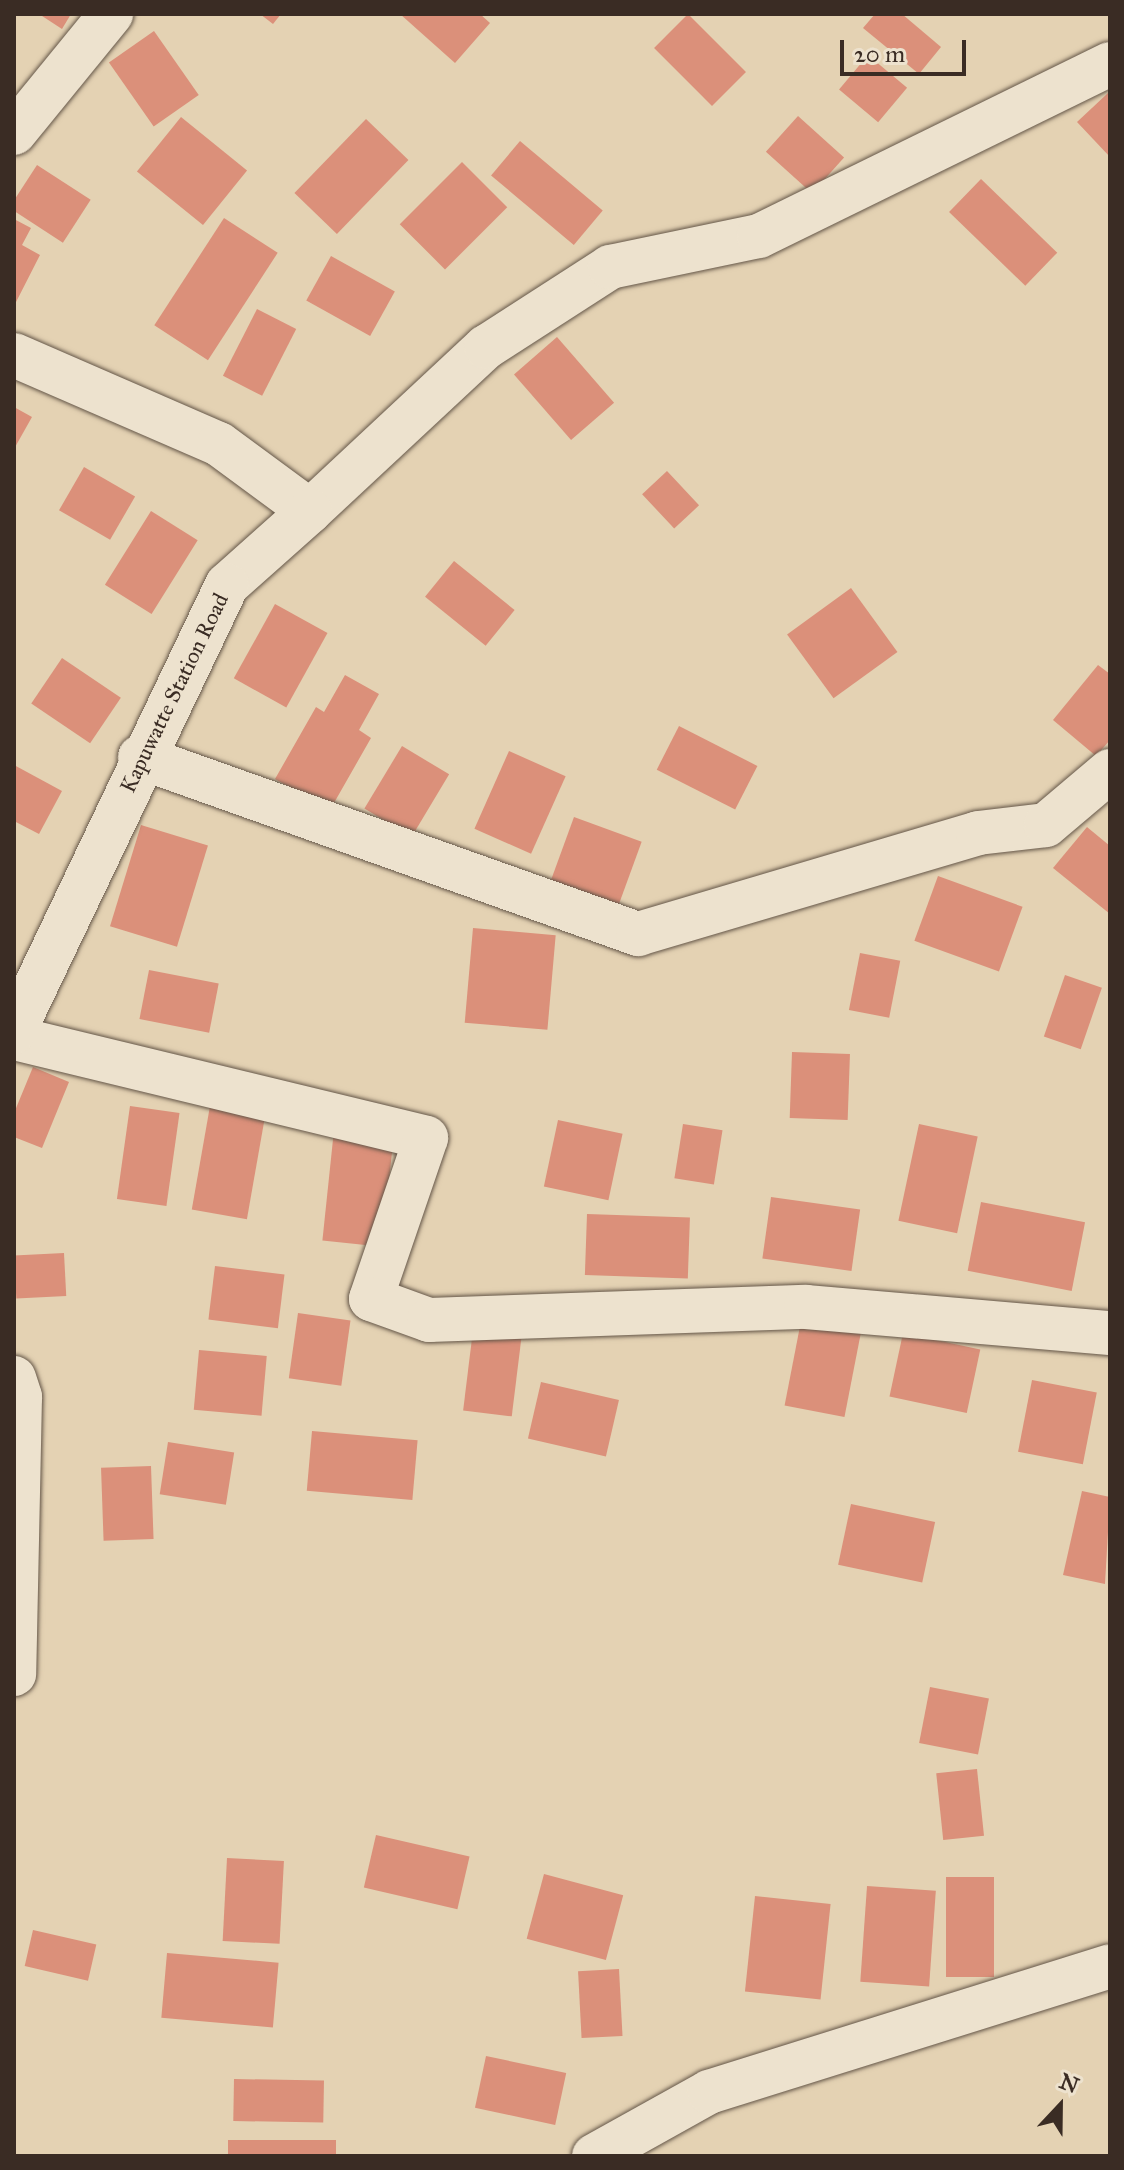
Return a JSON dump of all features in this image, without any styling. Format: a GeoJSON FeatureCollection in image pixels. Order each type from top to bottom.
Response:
{"type":"FeatureCollection","features":[{"type":"Feature","properties":{"kind":"street"},"geometry":{"type":"LineString","coordinates":[[14,133],[111,14]]}},
{"type":"Feature","properties":{"kind":"street","name":"Kapuwatte Station Road"},"geometry":{"type":"LineString","coordinates":[[14,1035],[140,757],[227,585],[486,347],[610,267],[759,236],[1110,64]]}},
{"type":"Feature","properties":{"kind":"street"},"geometry":{"type":"LineString","coordinates":[[14,355],[219,444],[310,511]]}},
{"type":"Feature","properties":{"kind":"street"},"geometry":{"type":"LineString","coordinates":[[140,757],[638,934],[978,833],[1046,825],[1110,771]]}},
{"type":"Feature","properties":{"kind":"street"},"geometry":{"type":"LineString","coordinates":[[14,1035],[426,1138],[371,1299],[429,1320],[806,1307],[1110,1333]]}},
{"type":"Feature","properties":{"kind":"street"},"geometry":{"type":"LineString","coordinates":[[14,1378],[20,1397],[14,1674]]}},
{"type":"Feature","properties":{"kind":"street"},"geometry":{"type":"LineString","coordinates":[[594,2156],[709,2092],[1110,1966]]}},
{"type":"Feature","properties":{"kind":"building"},"geometry":{"type":"Polygon","coordinates":[[[39,14],[71,14],[62,29],[39,14]]]}},
{"type":"Feature","properties":{"kind":"building"},"geometry":{"type":"Polygon","coordinates":[[[260,14],[281,14],[273,24],[260,14]]]}},
{"type":"Feature","properties":{"kind":"building"},"geometry":{"type":"Polygon","coordinates":[[[400,14],[480,14],[490,23],[455,63],[400,14]]]}},
{"type":"Feature","properties":{"kind":"building"},"geometry":{"type":"Polygon","coordinates":[[[688,14],[746,72],[712,106],[654,48],[688,14]]]}},
{"type":"Feature","properties":{"kind":"building"},"geometry":{"type":"Polygon","coordinates":[[[875,14],[902,14],[941,47],[919,74],[863,28],[875,14]]]}},
{"type":"Feature","properties":{"kind":"building"},"geometry":{"type":"Polygon","coordinates":[[[154,31],[199,95],[154,126],[109,63],[154,31]]]}},
{"type":"Feature","properties":{"kind":"building"},"geometry":{"type":"Polygon","coordinates":[[[868,55],[907,88],[878,122],[839,89],[868,55]]]}},
{"type":"Feature","properties":{"kind":"building"},"geometry":{"type":"Polygon","coordinates":[[[1108,93],[1110,96],[1110,157],[1077,122],[1108,93]]]}},
{"type":"Feature","properties":{"kind":"building"},"geometry":{"type":"Polygon","coordinates":[[[798,116],[844,157],[812,193],[766,152],[798,116]]]}},
{"type":"Feature","properties":{"kind":"building"},"geometry":{"type":"Polygon","coordinates":[[[181,117],[247,170],[203,225],[137,171],[181,117]]]}},
{"type":"Feature","properties":{"kind":"building"},"geometry":{"type":"Polygon","coordinates":[[[366,119],[408,160],[337,234],[294,193],[366,119]]]}},
{"type":"Feature","properties":{"kind":"building"},"geometry":{"type":"Polygon","coordinates":[[[520,141],[603,210],[574,245],[491,175],[520,141]]]}},
{"type":"Feature","properties":{"kind":"building"},"geometry":{"type":"Polygon","coordinates":[[[462,162],[507,207],[445,269],[400,224],[462,162]]]}},
{"type":"Feature","properties":{"kind":"building"},"geometry":{"type":"Polygon","coordinates":[[[37,165],[91,200],[63,243],[14,211],[14,200],[37,165]]]}},
{"type":"Feature","properties":{"kind":"building"},"geometry":{"type":"Polygon","coordinates":[[[981,179],[1057,253],[1025,286],[949,212],[981,179]]]}},
{"type":"Feature","properties":{"kind":"building"},"geometry":{"type":"Polygon","coordinates":[[[224,218],[278,253],[208,360],[154,325],[224,218]]]}},
{"type":"Feature","properties":{"kind":"building"},"geometry":{"type":"Polygon","coordinates":[[[14,219],[31,228],[22,245],[40,255],[14,306],[14,219]]]}},
{"type":"Feature","properties":{"kind":"building"},"geometry":{"type":"Polygon","coordinates":[[[331,256],[395,291],[370,336],[306,301],[331,256]]]}},
{"type":"Feature","properties":{"kind":"building"},"geometry":{"type":"Polygon","coordinates":[[[257,309],[296,329],[262,396],[223,376],[257,309]]]}},
{"type":"Feature","properties":{"kind":"building"},"geometry":{"type":"Polygon","coordinates":[[[557,337],[614,403],[571,440],[514,374],[557,337]]]}},
{"type":"Feature","properties":{"kind":"building"},"geometry":{"type":"Polygon","coordinates":[[[14,407],[32,417],[14,449],[14,407]]]}},
{"type":"Feature","properties":{"kind":"building"},"geometry":{"type":"Polygon","coordinates":[[[84,467],[135,496],[110,540],[59,510],[84,467]]]}},
{"type":"Feature","properties":{"kind":"building"},"geometry":{"type":"Polygon","coordinates":[[[667,471],[699,505],[674,529],[642,494],[667,471]]]}},
{"type":"Feature","properties":{"kind":"building"},"geometry":{"type":"Polygon","coordinates":[[[151,511],[198,540],[152,614],[105,585],[151,511]]]}},
{"type":"Feature","properties":{"kind":"building"},"geometry":{"type":"Polygon","coordinates":[[[454,561],[515,610],[486,646],[425,597],[454,561]]]}},
{"type":"Feature","properties":{"kind":"building"},"geometry":{"type":"Polygon","coordinates":[[[851,588],[897,652],[834,698],[787,634],[851,588]]]}},
{"type":"Feature","properties":{"kind":"building"},"geometry":{"type":"Polygon","coordinates":[[[275,604],[327,633],[286,707],[234,678],[275,604]]]}},
{"type":"Feature","properties":{"kind":"building"},"geometry":{"type":"Polygon","coordinates":[[[62,658],[121,698],[90,743],[31,704],[62,658]]]}},
{"type":"Feature","properties":{"kind":"building"},"geometry":{"type":"Polygon","coordinates":[[[1098,665],[1110,674],[1110,740],[1096,756],[1053,720],[1098,665]]]}},
{"type":"Feature","properties":{"kind":"building"},"geometry":{"type":"Polygon","coordinates":[[[345,675],[379,694],[359,730],[371,738],[330,810],[275,779],[316,707],[324,712],[345,675]]]}},
{"type":"Feature","properties":{"kind":"building"},"geometry":{"type":"Polygon","coordinates":[[[679,726],[757,766],[735,810],[657,770],[679,726]]]}},
{"type":"Feature","properties":{"kind":"building"},"geometry":{"type":"Polygon","coordinates":[[[402,746],[449,774],[412,837],[364,809],[402,746]]]}},
{"type":"Feature","properties":{"kind":"building"},"geometry":{"type":"Polygon","coordinates":[[[509,751],[566,776],[531,854],[474,829],[509,751]]]}},
{"type":"Feature","properties":{"kind":"building"},"geometry":{"type":"Polygon","coordinates":[[[14,765],[62,791],[39,834],[14,821],[14,765]]]}},
{"type":"Feature","properties":{"kind":"building"},"geometry":{"type":"Polygon","coordinates":[[[574,817],[642,842],[618,906],[550,882],[574,817]]]}},
{"type":"Feature","properties":{"kind":"building"},"geometry":{"type":"Polygon","coordinates":[[[141,825],[208,845],[177,947],[110,926],[141,825]]]}},
{"type":"Feature","properties":{"kind":"building"},"geometry":{"type":"Polygon","coordinates":[[[1087,827],[1110,846],[1110,914],[1053,868],[1087,827]]]}},
{"type":"Feature","properties":{"kind":"building"},"geometry":{"type":"Polygon","coordinates":[[[938,876],[1023,907],[999,972],[914,941],[938,876]]]}},
{"type":"Feature","properties":{"kind":"building"},"geometry":{"type":"Polygon","coordinates":[[[473,928],[556,935],[547,1030],[465,1023],[473,928]]]}},
{"type":"Feature","properties":{"kind":"building"},"geometry":{"type":"Polygon","coordinates":[[[860,953],[900,961],[889,1018],[849,1010],[860,953]]]}},
{"type":"Feature","properties":{"kind":"building"},"geometry":{"type":"Polygon","coordinates":[[[149,970],[219,984],[209,1033],[139,1019],[149,970]]]}},
{"type":"Feature","properties":{"kind":"building"},"geometry":{"type":"Polygon","coordinates":[[[1065,975],[1102,988],[1081,1049],[1044,1036],[1065,975]]]}},
{"type":"Feature","properties":{"kind":"building"},"geometry":{"type":"Polygon","coordinates":[[[792,1052],[850,1054],[848,1120],[790,1118],[792,1052]]]}},
{"type":"Feature","properties":{"kind":"building"},"geometry":{"type":"Polygon","coordinates":[[[33,1067],[69,1082],[42,1148],[14,1137],[14,1113],[33,1067]]]}},
{"type":"Feature","properties":{"kind":"building"},"geometry":{"type":"Polygon","coordinates":[[[130,1106],[180,1113],[166,1206],[117,1199],[130,1106]]]}},
{"type":"Feature","properties":{"kind":"building"},"geometry":{"type":"Polygon","coordinates":[[[210,1106],[265,1116],[247,1219],[192,1209],[210,1106]]]}},
{"type":"Feature","properties":{"kind":"building"},"geometry":{"type":"Polygon","coordinates":[[[558,1120],[623,1134],[608,1200],[544,1187],[558,1120]]]}},
{"type":"Feature","properties":{"kind":"building"},"geometry":{"type":"Polygon","coordinates":[[[683,1124],[723,1130],[714,1185],[674,1178],[683,1124]]]}},
{"type":"Feature","properties":{"kind":"building"},"geometry":{"type":"Polygon","coordinates":[[[919,1124],[978,1136],[957,1233],[898,1221],[919,1124]]]}},
{"type":"Feature","properties":{"kind":"building"},"geometry":{"type":"Polygon","coordinates":[[[334,1130],[394,1136],[382,1247],[322,1240],[334,1130]]]}},
{"type":"Feature","properties":{"kind":"building"},"geometry":{"type":"Polygon","coordinates":[[[771,1197],[860,1210],[851,1271],[762,1258],[771,1197]]]}},
{"type":"Feature","properties":{"kind":"building"},"geometry":{"type":"Polygon","coordinates":[[[981,1202],[1085,1222],[1072,1291],[968,1271],[981,1202]]]}},
{"type":"Feature","properties":{"kind":"building"},"geometry":{"type":"Polygon","coordinates":[[[587,1214],[690,1218],[688,1279],[585,1275],[587,1214]]]}},
{"type":"Feature","properties":{"kind":"building"},"geometry":{"type":"Polygon","coordinates":[[[64,1253],[66,1296],[16,1299],[14,1256],[64,1253]]]}},
{"type":"Feature","properties":{"kind":"building"},"geometry":{"type":"Polygon","coordinates":[[[215,1266],[284,1275],[278,1328],[208,1320],[215,1266]]]}},
{"type":"Feature","properties":{"kind":"building"},"geometry":{"type":"Polygon","coordinates":[[[298,1313],[350,1320],[341,1386],[289,1378],[298,1313]]]}},
{"type":"Feature","properties":{"kind":"building"},"geometry":{"type":"Polygon","coordinates":[[[801,1321],[861,1333],[844,1417],[785,1405],[801,1321]]]}},
{"type":"Feature","properties":{"kind":"building"},"geometry":{"type":"Polygon","coordinates":[[[473,1330],[522,1336],[512,1416],[463,1410],[473,1330]]]}},
{"type":"Feature","properties":{"kind":"building"},"geometry":{"type":"Polygon","coordinates":[[[903,1333],[980,1349],[967,1413],[889,1397],[903,1333]]]}},
{"type":"Feature","properties":{"kind":"building"},"geometry":{"type":"Polygon","coordinates":[[[199,1350],[267,1356],[262,1416],[194,1410],[199,1350]]]}},
{"type":"Feature","properties":{"kind":"building"},"geometry":{"type":"Polygon","coordinates":[[[1032,1380],[1097,1393],[1083,1464],[1018,1452],[1032,1380]]]}},
{"type":"Feature","properties":{"kind":"building"},"geometry":{"type":"Polygon","coordinates":[[[541,1382],[619,1400],[606,1457],[528,1439],[541,1382]]]}},
{"type":"Feature","properties":{"kind":"building"},"geometry":{"type":"Polygon","coordinates":[[[312,1431],[418,1440],[412,1500],[307,1491],[312,1431]]]}},
{"type":"Feature","properties":{"kind":"building"},"geometry":{"type":"Polygon","coordinates":[[[168,1442],[234,1452],[226,1505],[160,1494],[168,1442]]]}},
{"type":"Feature","properties":{"kind":"building"},"geometry":{"type":"Polygon","coordinates":[[[151,1466],[154,1539],[104,1541],[101,1468],[151,1466]]]}},
{"type":"Feature","properties":{"kind":"building"},"geometry":{"type":"Polygon","coordinates":[[[1082,1491],[1110,1497],[1105,1584],[1063,1575],[1082,1491]]]}},
{"type":"Feature","properties":{"kind":"building"},"geometry":{"type":"Polygon","coordinates":[[[851,1504],[935,1522],[922,1583],[838,1565],[851,1504]]]}},
{"type":"Feature","properties":{"kind":"building"},"geometry":{"type":"Polygon","coordinates":[[[930,1687],[989,1698],[978,1754],[919,1743],[930,1687]]]}},
{"type":"Feature","properties":{"kind":"building"},"geometry":{"type":"Polygon","coordinates":[[[977,1769],[984,1836],[943,1840],[936,1773],[977,1769]]]}},
{"type":"Feature","properties":{"kind":"building"},"geometry":{"type":"Polygon","coordinates":[[[376,1835],[470,1857],[457,1909],[364,1888],[376,1835]]]}},
{"type":"Feature","properties":{"kind":"building"},"geometry":{"type":"Polygon","coordinates":[[[227,1858],[284,1861],[280,1944],[223,1941],[227,1858]]]}},
{"type":"Feature","properties":{"kind":"building"},"geometry":{"type":"Polygon","coordinates":[[[544,1874],[623,1895],[606,1960],[527,1939],[544,1874]]]}},
{"type":"Feature","properties":{"kind":"building"},"geometry":{"type":"Polygon","coordinates":[[[946,1877],[994,1877],[994,1977],[946,1977],[946,1877]]]}},
{"type":"Feature","properties":{"kind":"building"},"geometry":{"type":"Polygon","coordinates":[[[867,1886],[936,1891],[929,1987],[860,1982],[867,1886]]]}},
{"type":"Feature","properties":{"kind":"building"},"geometry":{"type":"Polygon","coordinates":[[[755,1896],[831,1904],[821,1999],[745,1991],[755,1896]]]}},
{"type":"Feature","properties":{"kind":"building"},"geometry":{"type":"Polygon","coordinates":[[[33,1930],[96,1945],[88,1981],[25,1966],[33,1930]]]}},
{"type":"Feature","properties":{"kind":"building"},"geometry":{"type":"Polygon","coordinates":[[[167,1953],[279,1963],[273,2028],[161,2018],[167,1953]]]}},
{"type":"Feature","properties":{"kind":"building"},"geometry":{"type":"Polygon","coordinates":[[[619,1969],[623,2036],[582,2038],[578,1971],[619,1969]]]}},
{"type":"Feature","properties":{"kind":"building"},"geometry":{"type":"Polygon","coordinates":[[[486,2056],[566,2073],[555,2125],[475,2108],[486,2056]]]}},
{"type":"Feature","properties":{"kind":"building"},"geometry":{"type":"Polygon","coordinates":[[[234,2079],[324,2081],[323,2123],[233,2121],[234,2079]]]}},
{"type":"Feature","properties":{"kind":"building"},"geometry":{"type":"Polygon","coordinates":[[[228,2140],[336,2140],[336,2156],[228,2156],[228,2140]]]}}]}
